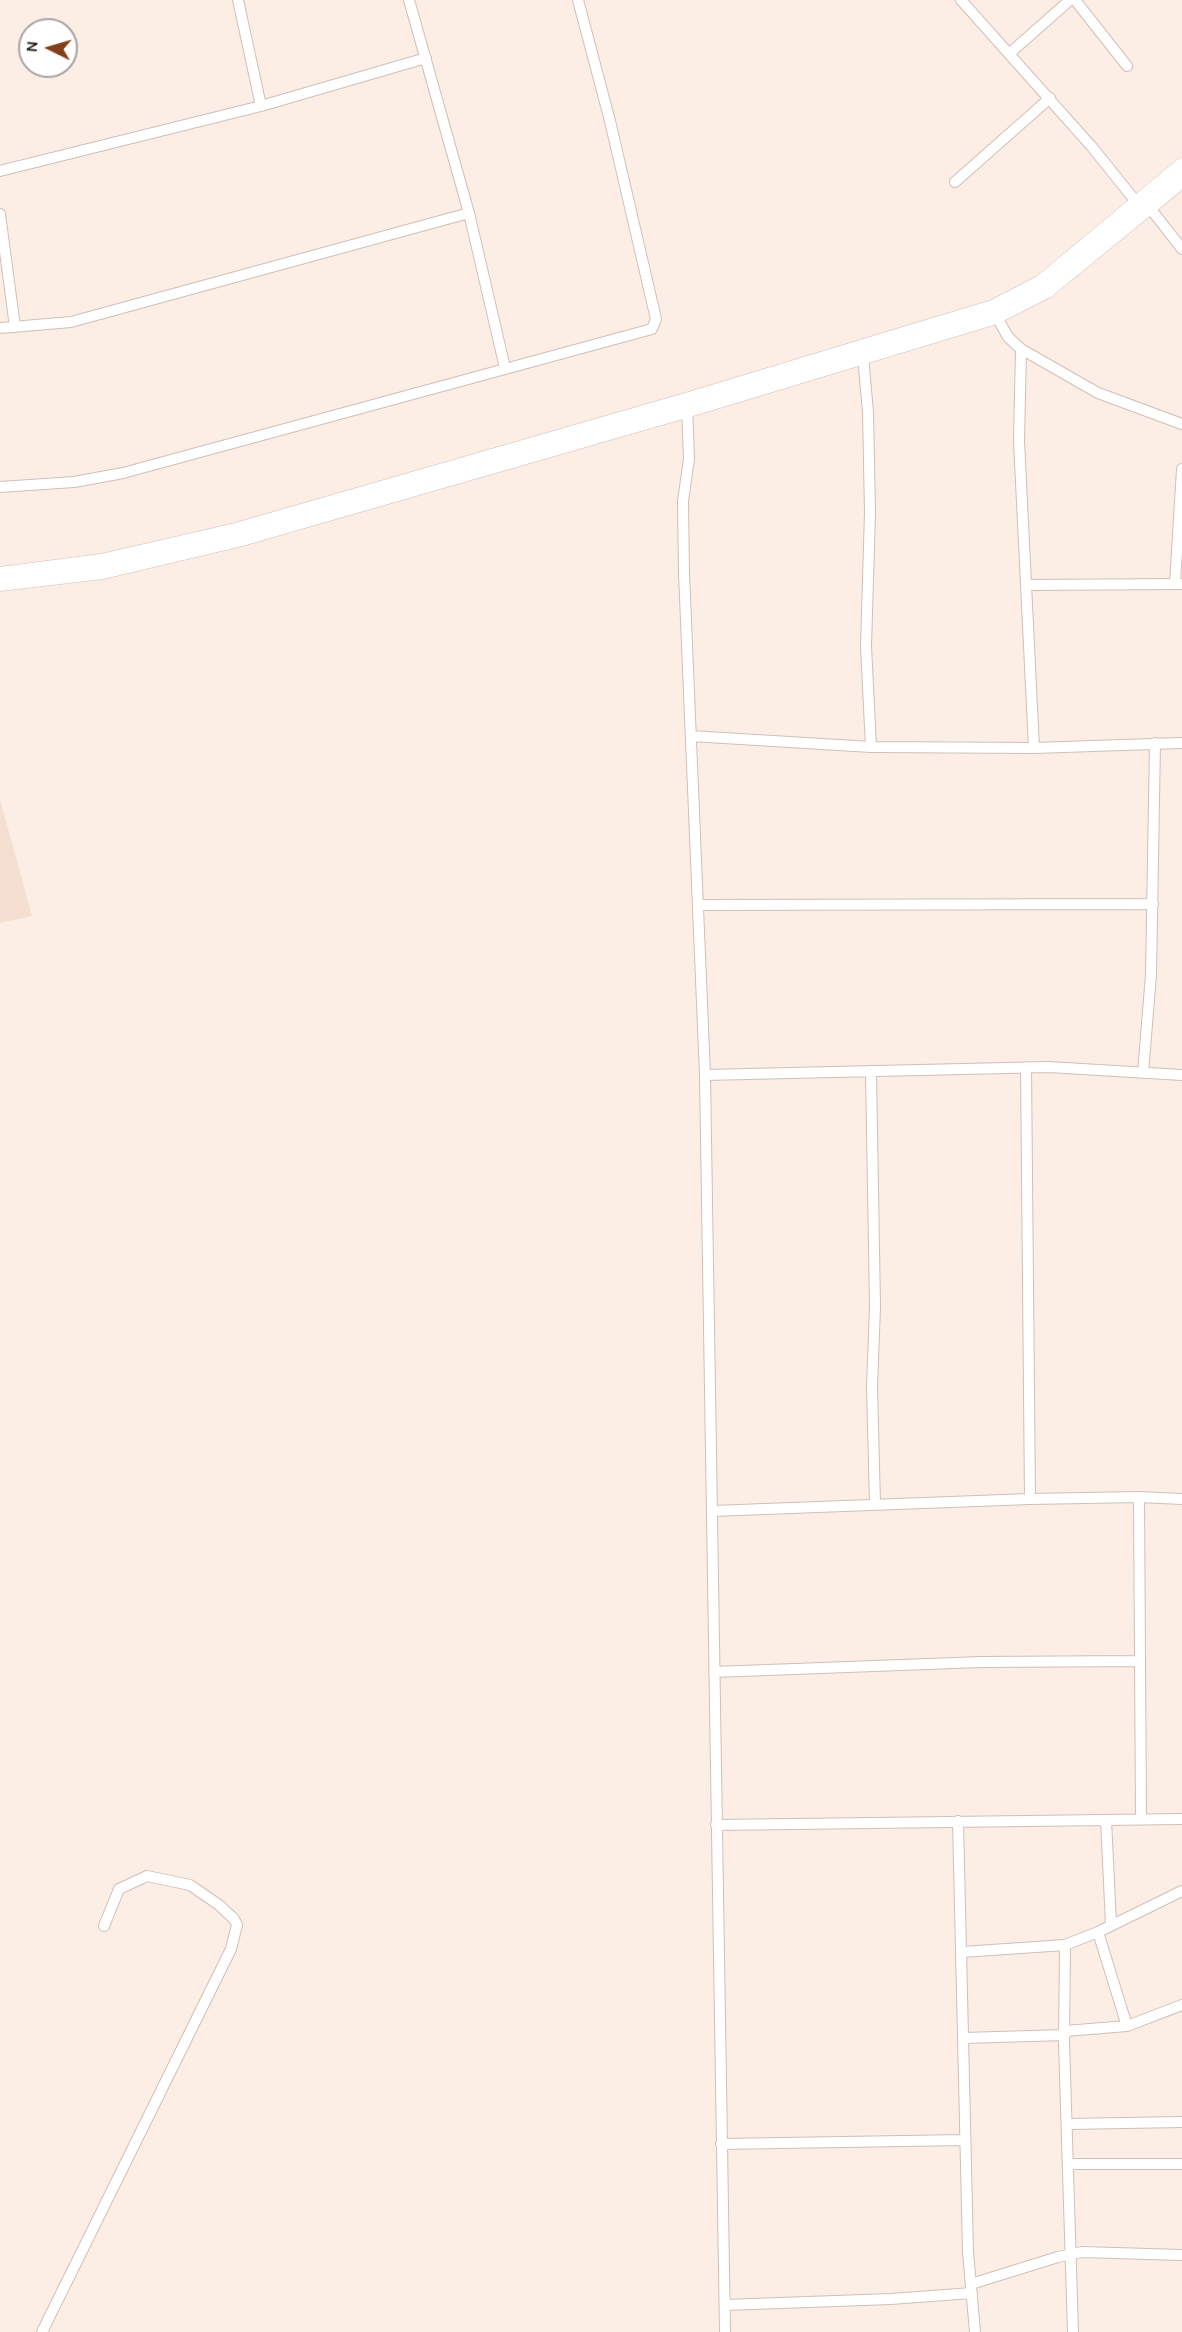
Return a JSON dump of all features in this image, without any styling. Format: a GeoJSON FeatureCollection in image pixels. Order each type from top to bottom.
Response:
{"type":"FeatureCollection","features":[{"type":"Feature","properties":{"kind":"main road"},"geometry":{"type":"LineString","coordinates":[[0,574],[101,561],[236,530],[465,469],[863,356],[994,312],[1047,291],[1144,206],[1182,165]]}},
{"type":"Feature","properties":{"kind":"main road"},"geometry":{"type":"LineString","coordinates":[[1144,206],[1182,181]]}},
{"type":"Feature","properties":{"kind":"main road"},"geometry":{"type":"LineString","coordinates":[[687,405],[994,312]]}},
{"type":"Feature","properties":{"kind":"main road"},"geometry":{"type":"LineString","coordinates":[[0,584],[103,572],[238,540],[465,469]]}},
{"type":"Feature","properties":{"kind":"street"},"geometry":{"type":"LineString","coordinates":[[238,0],[261,106]]}},
{"type":"Feature","properties":{"kind":"street"},"geometry":{"type":"LineString","coordinates":[[410,0],[469,213],[505,368]]}},
{"type":"Feature","properties":{"kind":"street"},"geometry":{"type":"LineString","coordinates":[[0,488],[74,482],[123,473],[652,329],[656,323],[610,121],[578,0]]}},
{"type":"Feature","properties":{"kind":"street"},"geometry":{"type":"LineString","coordinates":[[961,0],[1182,249]]}},
{"type":"Feature","properties":{"kind":"street"},"geometry":{"type":"LineString","coordinates":[[1010,53],[1070,0]]}},
{"type":"Feature","properties":{"kind":"street"},"geometry":{"type":"LineString","coordinates":[[1075,0],[1127,66]]}},
{"type":"Feature","properties":{"kind":"street"},"geometry":{"type":"LineString","coordinates":[[0,171],[261,106],[426,58]]}},
{"type":"Feature","properties":{"kind":"street"},"geometry":{"type":"LineString","coordinates":[[955,182],[1050,98]]}},
{"type":"Feature","properties":{"kind":"street"},"geometry":{"type":"LineString","coordinates":[[0,328],[71,322],[469,213]]}},
{"type":"Feature","properties":{"kind":"street"},"geometry":{"type":"LineString","coordinates":[[0,214],[15,327]]}},
{"type":"Feature","properties":{"kind":"street"},"geometry":{"type":"LineString","coordinates":[[994,312],[1008,337],[1021,349],[1098,393],[1182,424]]}},
{"type":"Feature","properties":{"kind":"street"},"geometry":{"type":"LineString","coordinates":[[1021,349],[1019,441],[1034,748]]}},
{"type":"Feature","properties":{"kind":"street"},"geometry":{"type":"LineString","coordinates":[[863,356],[868,412],[870,512],[866,646],[871,747]]}},
{"type":"Feature","properties":{"kind":"street"},"geometry":{"type":"LineString","coordinates":[[687,405],[689,459],[683,501],[705,1075],[725,2332]]}},
{"type":"Feature","properties":{"kind":"street"},"geometry":{"type":"LineString","coordinates":[[1026,585],[1178,584],[1182,469]]}},
{"type":"Feature","properties":{"kind":"street"},"geometry":{"type":"LineString","coordinates":[[691,736],[871,747],[1034,748],[1182,743]]}},
{"type":"Feature","properties":{"kind":"street"},"geometry":{"type":"LineString","coordinates":[[1143,1073],[1148,1039],[1153,904],[1155,743]]}},
{"type":"Feature","properties":{"kind":"street"},"geometry":{"type":"LineString","coordinates":[[698,905],[1153,904]]}},
{"type":"Feature","properties":{"kind":"street"},"geometry":{"type":"LineString","coordinates":[[705,1075],[1026,1067],[1182,1075]]}},
{"type":"Feature","properties":{"kind":"street"},"geometry":{"type":"LineString","coordinates":[[1026,1067],[1030,1499]]}},
{"type":"Feature","properties":{"kind":"street"},"geometry":{"type":"LineString","coordinates":[[872,1071],[875,1307],[872,1387],[875,1504]]}},
{"type":"Feature","properties":{"kind":"street"},"geometry":{"type":"LineString","coordinates":[[712,1511],[1030,1499],[1139,1497],[1182,1499]]}},
{"type":"Feature","properties":{"kind":"street"},"geometry":{"type":"LineString","coordinates":[[1139,1497],[1141,1819]]}},
{"type":"Feature","properties":{"kind":"street"},"geometry":{"type":"LineString","coordinates":[[714,1672],[981,1662],[1140,1661]]}},
{"type":"Feature","properties":{"kind":"street"},"geometry":{"type":"LineString","coordinates":[[716,1825],[1182,1819]]}},
{"type":"Feature","properties":{"kind":"street"},"geometry":{"type":"LineString","coordinates":[[1106,1820],[1111,1924]]}},
{"type":"Feature","properties":{"kind":"street"},"geometry":{"type":"LineString","coordinates":[[958,1821],[965,2140],[975,2332]]}},
{"type":"Feature","properties":{"kind":"street"},"geometry":{"type":"LineString","coordinates":[[42,2332],[231,1949],[237,1925],[234,1919],[190,1885],[147,1876],[119,1889],[104,1926]]}},
{"type":"Feature","properties":{"kind":"street"},"geometry":{"type":"LineString","coordinates":[[962,1952],[1065,1945],[1098,1932],[1182,1891]]}},
{"type":"Feature","properties":{"kind":"street"},"geometry":{"type":"LineString","coordinates":[[1098,1932],[1127,2026]]}},
{"type":"Feature","properties":{"kind":"street"},"geometry":{"type":"LineString","coordinates":[[1065,1945],[1065,2033],[1073,2332]]}},
{"type":"Feature","properties":{"kind":"street"},"geometry":{"type":"LineString","coordinates":[[963,2038],[1065,2033],[1127,2026],[1182,2005]]}},
{"type":"Feature","properties":{"kind":"street"},"geometry":{"type":"LineString","coordinates":[[1068,2124],[1182,2122]]}},
{"type":"Feature","properties":{"kind":"street"},"geometry":{"type":"LineString","coordinates":[[721,2144],[965,2140]]}},
{"type":"Feature","properties":{"kind":"street"},"geometry":{"type":"LineString","coordinates":[[1068,2164],[1182,2164]]}},
{"type":"Feature","properties":{"kind":"street"},"geometry":{"type":"LineString","coordinates":[[725,2305],[891,2299],[972,2288],[1082,2252],[1182,2254]]}},
{"type":"Feature","properties":{"kind":"shaded area"},"geometry":{"type":"Polygon","coordinates":[[[0,799],[32,916],[0,923],[0,799]]]}}]}
